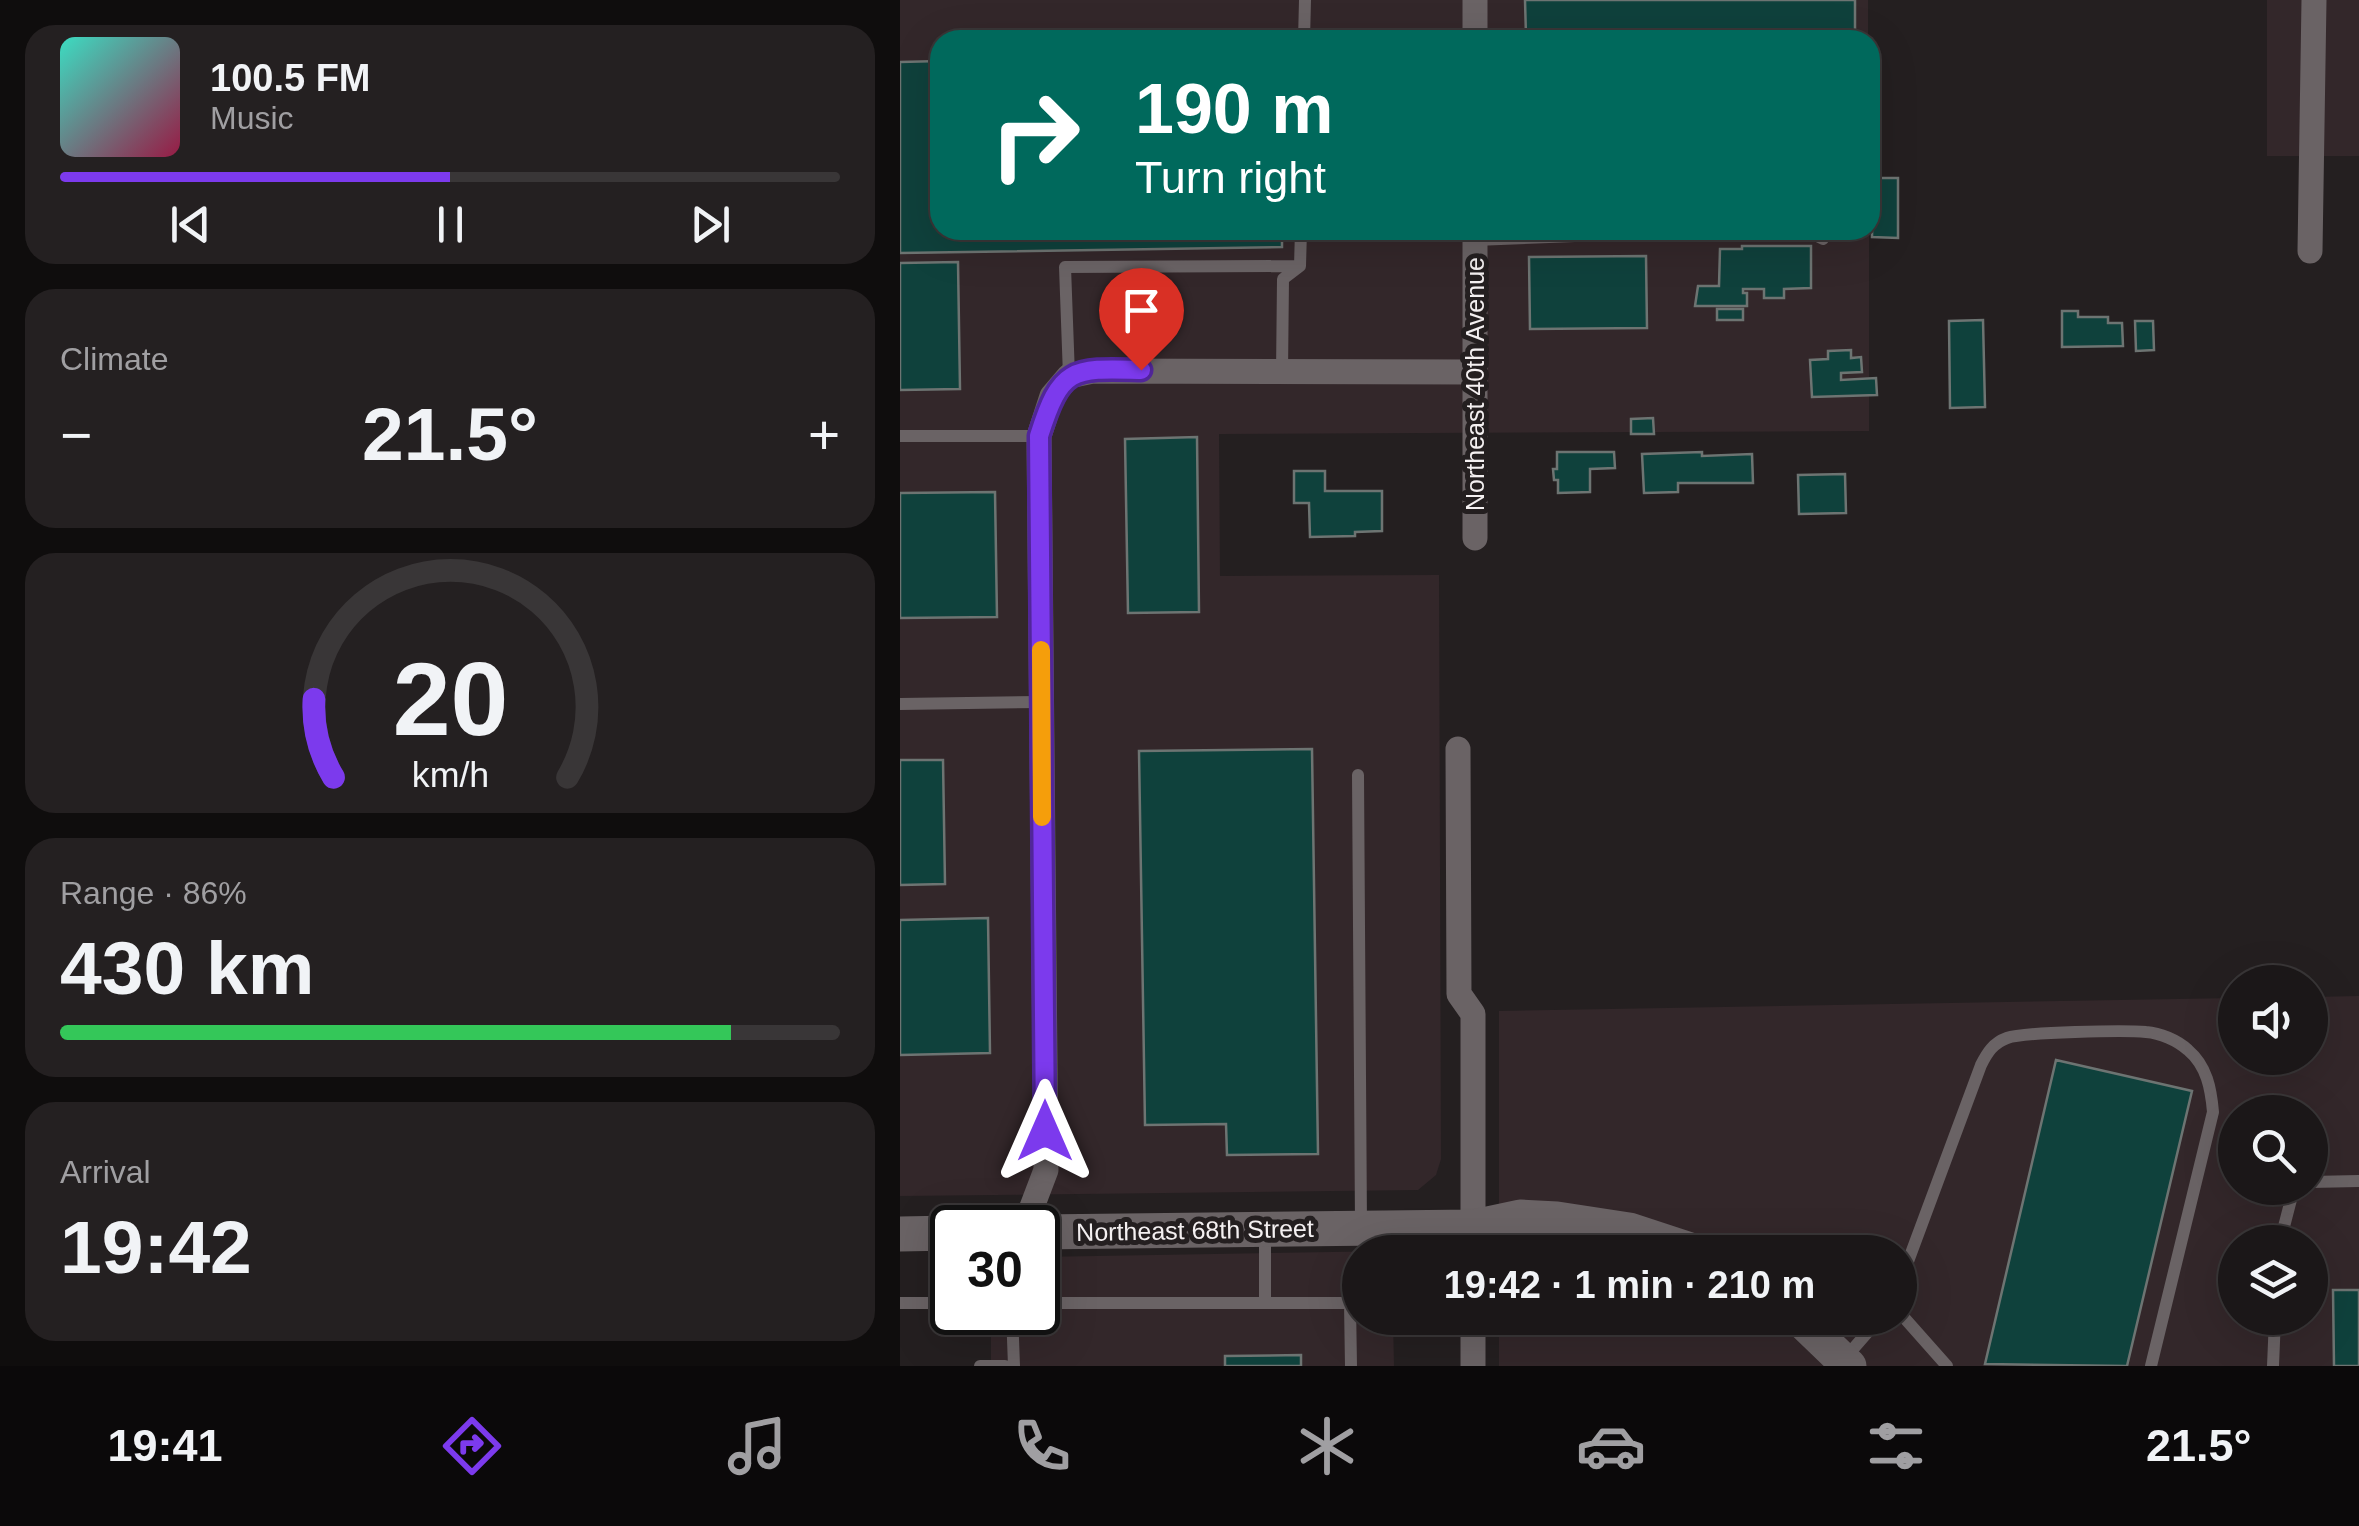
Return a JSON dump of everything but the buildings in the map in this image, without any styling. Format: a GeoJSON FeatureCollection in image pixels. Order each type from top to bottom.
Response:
{"type":"FeatureCollection","features":[{"type":"Feature","properties":{"kind":"street"},"geometry":{"type":"LineString","coordinates":[[1475,0],[1475,30]]}},
{"type":"Feature","properties":{"kind":"street"},"geometry":{"type":"LineString","coordinates":[[2310,251],[2314,0]]}},
{"type":"Feature","properties":{"kind":"street","name":"Northeast 40th Avenue"},"geometry":{"type":"LineString","coordinates":[[1475,240],[1475,538]]}},
{"type":"Feature","properties":{"kind":"street"},"geometry":{"type":"LineString","coordinates":[[1033,1205],[1046,1170],[1039,436],[1052,396],[1068,376],[1107,369],[1475,372]]}},
{"type":"Feature","properties":{"kind":"street"},"geometry":{"type":"LineString","coordinates":[[1458,749],[1459,994],[1472,1014],[1473,1235]]}},
{"type":"Feature","properties":{"kind":"street","name":"Northeast 68th Street"},"geometry":{"type":"LineString","coordinates":[[1483,1235],[1520,1216],[1646,1235]]}},
{"type":"Feature","properties":{"kind":"street","name":"Northeast 68th Street"},"geometry":{"type":"LineString","coordinates":[[1060,1232],[1361,1228],[1426,1235]]}},
{"type":"Feature","properties":{"kind":"street"},"geometry":{"type":"LineString","coordinates":[[900,1234],[930,1233]]}},
{"type":"Feature","properties":{"kind":"street"},"geometry":{"type":"LineString","coordinates":[[1473,1335],[1473,1366]]}},
{"type":"Feature","properties":{"kind":"street"},"geometry":{"type":"LineString","coordinates":[[1816,1335],[1846,1364]]}},
{"type":"Feature","properties":{"kind":"lane"},"geometry":{"type":"LineString","coordinates":[[1304,30],[1305,0]]}},
{"type":"Feature","properties":{"kind":"lane"},"geometry":{"type":"LineString","coordinates":[[1300,240],[1300,266]]}},
{"type":"Feature","properties":{"kind":"lane"},"geometry":{"type":"LineString","coordinates":[[1282,373],[1284,279],[1300,266]]}},
{"type":"Feature","properties":{"kind":"lane"},"geometry":{"type":"LineString","coordinates":[[1068,376],[1065,267],[1300,266]]}},
{"type":"Feature","properties":{"kind":"lane"},"geometry":{"type":"LineString","coordinates":[[900,436],[1039,436]]}},
{"type":"Feature","properties":{"kind":"lane"},"geometry":{"type":"LineString","coordinates":[[900,704],[1041,702]]}},
{"type":"Feature","properties":{"kind":"lane"},"geometry":{"type":"LineString","coordinates":[[1358,774],[1361,1228]]}},
{"type":"Feature","properties":{"kind":"lane"},"geometry":{"type":"LineString","coordinates":[[1917,1237],[1981,1065],[1994,1045],[2005,1038],[2036,1035],[2147,1032],[2170,1038],[2189,1050],[2203,1068],[2212,1090],[2213,1112],[2151,1366]]}},
{"type":"Feature","properties":{"kind":"lane"},"geometry":{"type":"LineString","coordinates":[[2328,1182],[2359,1181]]}},
{"type":"Feature","properties":{"kind":"lane"},"geometry":{"type":"LineString","coordinates":[[1265,1230],[1265,1303]]}},
{"type":"Feature","properties":{"kind":"lane"},"geometry":{"type":"LineString","coordinates":[[900,1303],[930,1303]]}},
{"type":"Feature","properties":{"kind":"lane"},"geometry":{"type":"LineString","coordinates":[[1060,1303],[1350,1303],[1351,1366]]}},
{"type":"Feature","properties":{"kind":"lane"},"geometry":{"type":"LineString","coordinates":[[1917,1333],[1946,1366]]}},
{"type":"Feature","properties":{"kind":"lane"},"geometry":{"type":"LineString","coordinates":[[1013,1335],[1014,1366]]}},
{"type":"Feature","properties":{"kind":"lane"},"geometry":{"type":"LineString","coordinates":[[1846,1364],[1867,1335]]}},
{"type":"Feature","properties":{"kind":"lane"},"geometry":{"type":"LineString","coordinates":[[2273,1366],[2274,1335]]}},
{"type":"Feature","properties":{"kind":"lane"},"geometry":{"type":"LineString","coordinates":[[980,1366],[1005,1366]]}},
{"type":"Feature","properties":{"kind":"shaded area"},"geometry":{"type":"Polygon","coordinates":[[[900,0],[1868,0],[1868,30],[930,30],[930,240],[1869,240],[1869,431],[1219,434],[1220,576],[1439,575],[1441,1159],[1436,1175],[1418,1190],[900,1196],[900,0]]]}},
{"type":"Feature","properties":{"kind":"shaded area"},"geometry":{"type":"Polygon","coordinates":[[[2267,0],[2359,0],[2359,156],[2267,156],[2267,0]]]}},
{"type":"Feature","properties":{"kind":"shaded area"},"geometry":{"type":"Polygon","coordinates":[[[2359,996],[2359,1366],[1499,1366],[1499,1335],[1917,1335],[1917,1235],[1499,1235],[1499,1011],[2218,998],[2218,1075],[2328,1075],[2328,997],[2359,996]]]}},
{"type":"Feature","properties":{"kind":"shaded area"},"geometry":{"type":"Polygon","coordinates":[[[1342,1252],[1342,1335],[1393,1335],[1394,1366],[991,1366],[991,1335],[1060,1335],[1060,1257],[1342,1252]]]}},
{"type":"Feature","properties":{"kind":"slow traffic"},"geometry":{"type":"LineString","coordinates":[[1041,650],[1042,817]]}},
{"type":"Feature","properties":{"kind":"route"},"geometry":{"type":"LineString","coordinates":[[1045,1131],[1039,436],[1052,396],[1068,376],[1093,370],[1141,370]]}}]}
